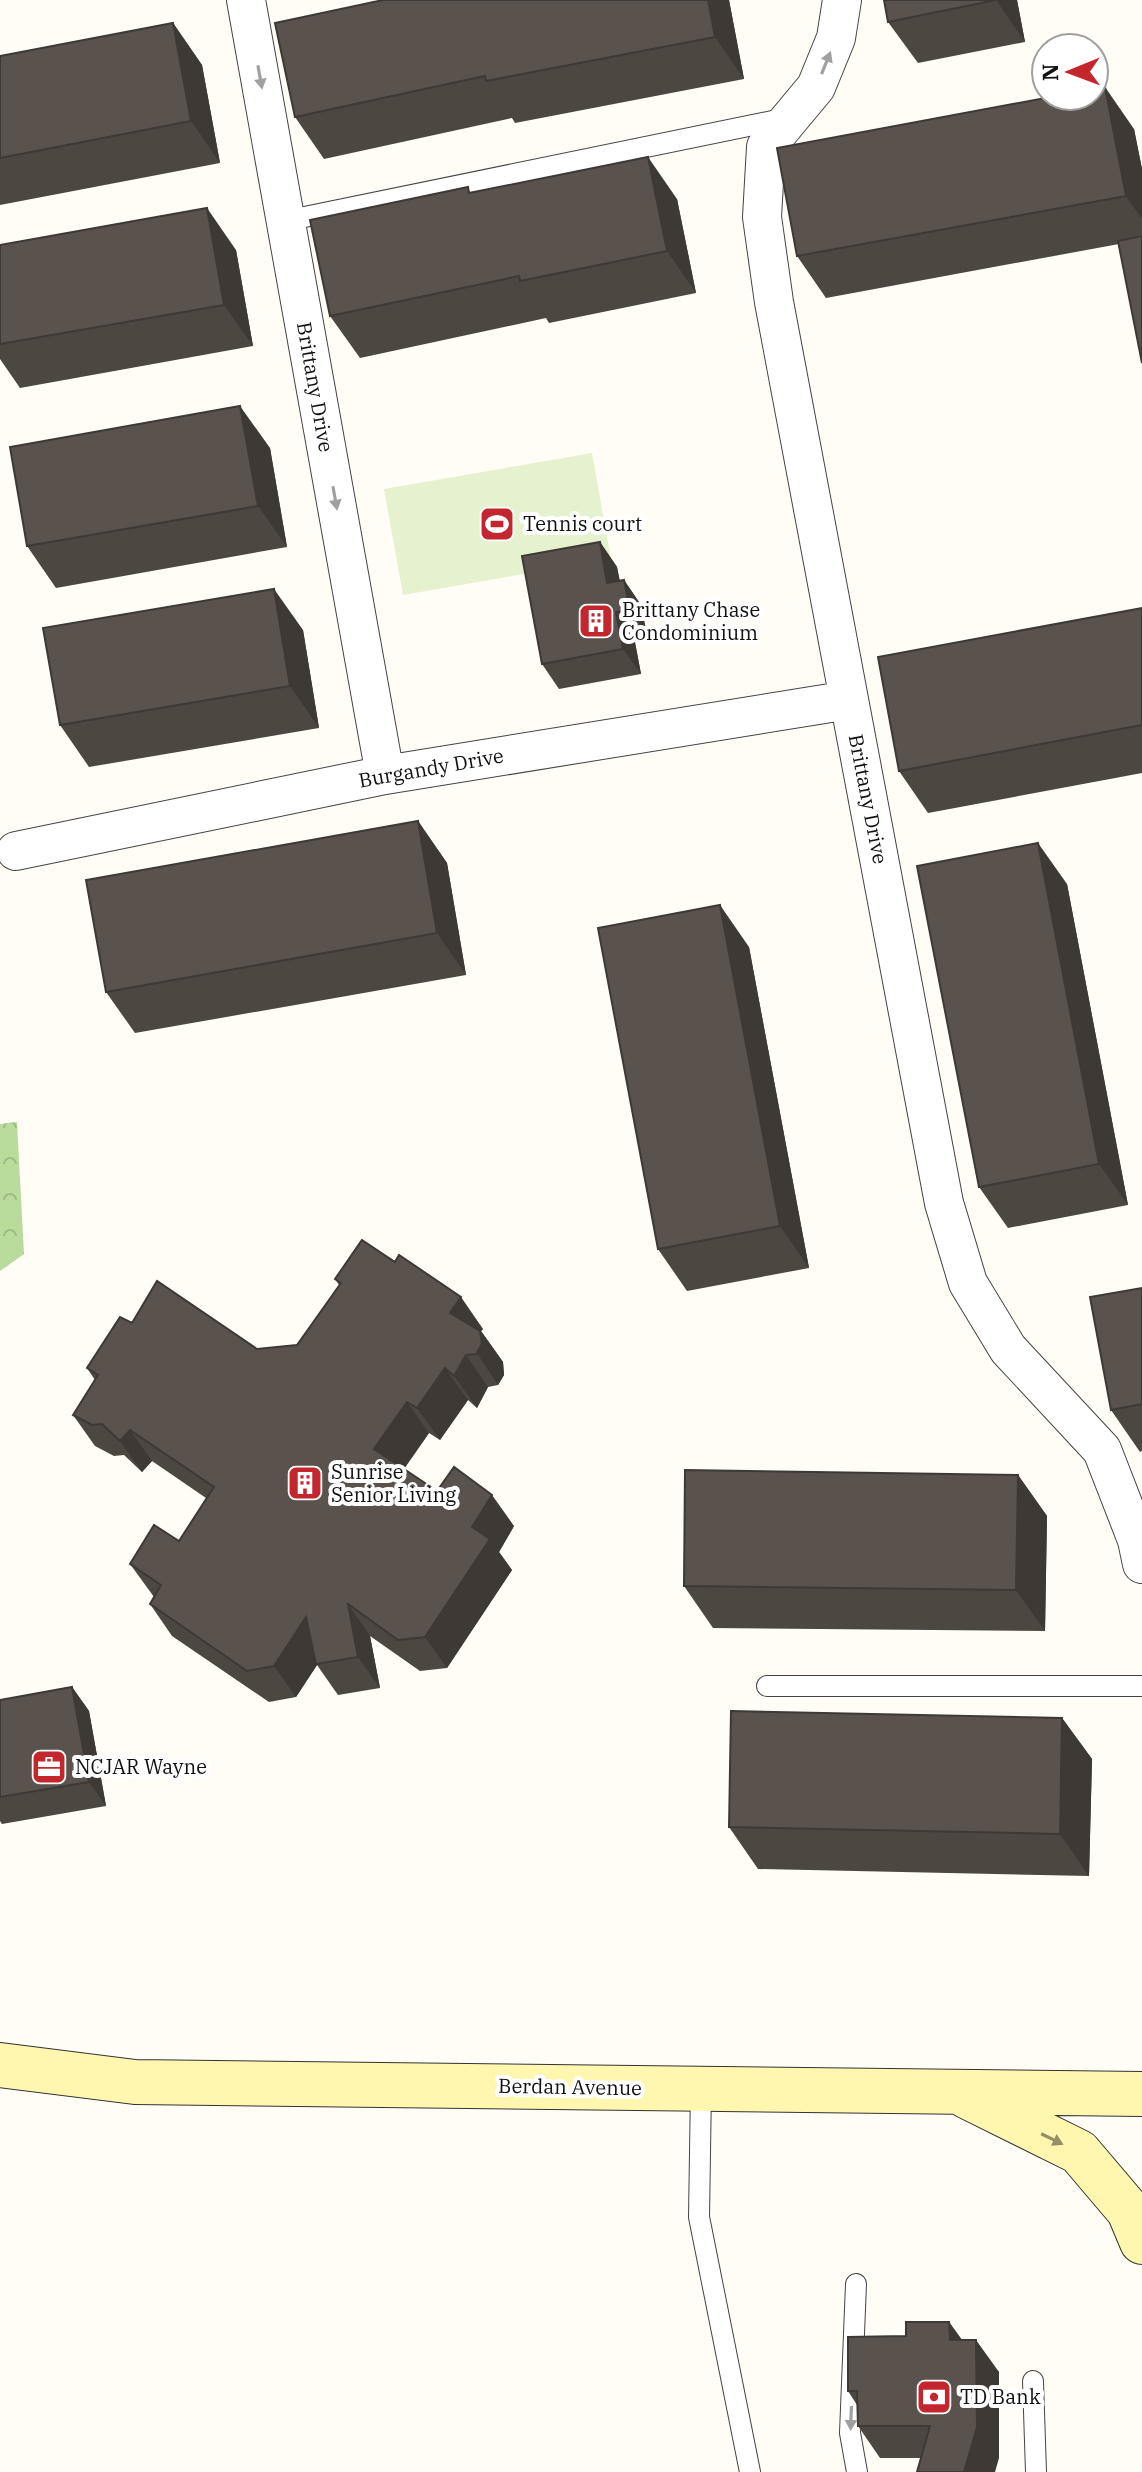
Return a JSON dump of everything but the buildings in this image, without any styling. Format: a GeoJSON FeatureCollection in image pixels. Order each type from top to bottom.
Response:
{"type":"FeatureCollection","features":[{"type":"Feature","properties":{"kind":"main road","name":"Berdan Avenue"},"geometry":{"type":"LineString","coordinates":[[0,2065],[135,2082],[1142,2094]]}},
{"type":"Feature","properties":{"kind":"main road"},"geometry":{"type":"LineString","coordinates":[[957,2092],[1079,2152],[1129,2211],[1142,2242]]}},
{"type":"Feature","properties":{"kind":"street","name":"Brittany Drive"},"geometry":{"type":"LineString","coordinates":[[246,0],[385,775]]}},
{"type":"Feature","properties":{"kind":"street","name":"Brittany Drive"},"geometry":{"type":"LineString","coordinates":[[842,0],[836,38],[816,87],[766,147],[762,217],[774,302],[944,1203],[968,1283],[1008,1349],[1102,1450],[1134,1510],[1142,1564]]}},
{"type":"Feature","properties":{"kind":"street","name":"Burgandy Drive"},"geometry":{"type":"LineString","coordinates":[[16,851],[385,775],[849,700]]}},
{"type":"Feature","properties":{"kind":"lane"},"geometry":{"type":"LineString","coordinates":[[285,221],[791,117]]}},
{"type":"Feature","properties":{"kind":"lane"},"geometry":{"type":"LineString","coordinates":[[767,1686],[1142,1686]]}},
{"type":"Feature","properties":{"kind":"lane"},"geometry":{"type":"LineString","coordinates":[[701,2088],[699,2217],[750,2472]]}},
{"type":"Feature","properties":{"kind":"lane"},"geometry":{"type":"LineString","coordinates":[[856,2284],[850,2433],[857,2472]]}},
{"type":"Feature","properties":{"kind":"lane"},"geometry":{"type":"LineString","coordinates":[[1033,2381],[1036,2472]]}},
{"type":"Feature","properties":{"kind":"green space","name":"Tennis court"},"geometry":{"type":"Polygon","coordinates":[[[592,453],[611,559],[403,595],[384,489],[592,453]]]}},
{"type":"Feature","properties":{"kind":"green space"},"geometry":{"type":"Polygon","coordinates":[[[17,1122],[24,1254],[0,1271],[0,1124],[17,1122]]]}},
{"type":"Feature","properties":{"kind":"place","name":"Tennis court"},"geometry":{"type":"Point","coordinates":[497,524]}},
{"type":"Feature","properties":{"kind":"place","name":"Brittany Chase Condominium"},"geometry":{"type":"Point","coordinates":[596,621]}},
{"type":"Feature","properties":{"kind":"place","name":"Sunrise Senior Living"},"geometry":{"type":"Point","coordinates":[305,1483]}},
{"type":"Feature","properties":{"kind":"place","name":"NCJAR Wayne"},"geometry":{"type":"Point","coordinates":[49,1767]}},
{"type":"Feature","properties":{"kind":"place","name":"TD Bank"},"geometry":{"type":"Point","coordinates":[934,2397]}}]}
